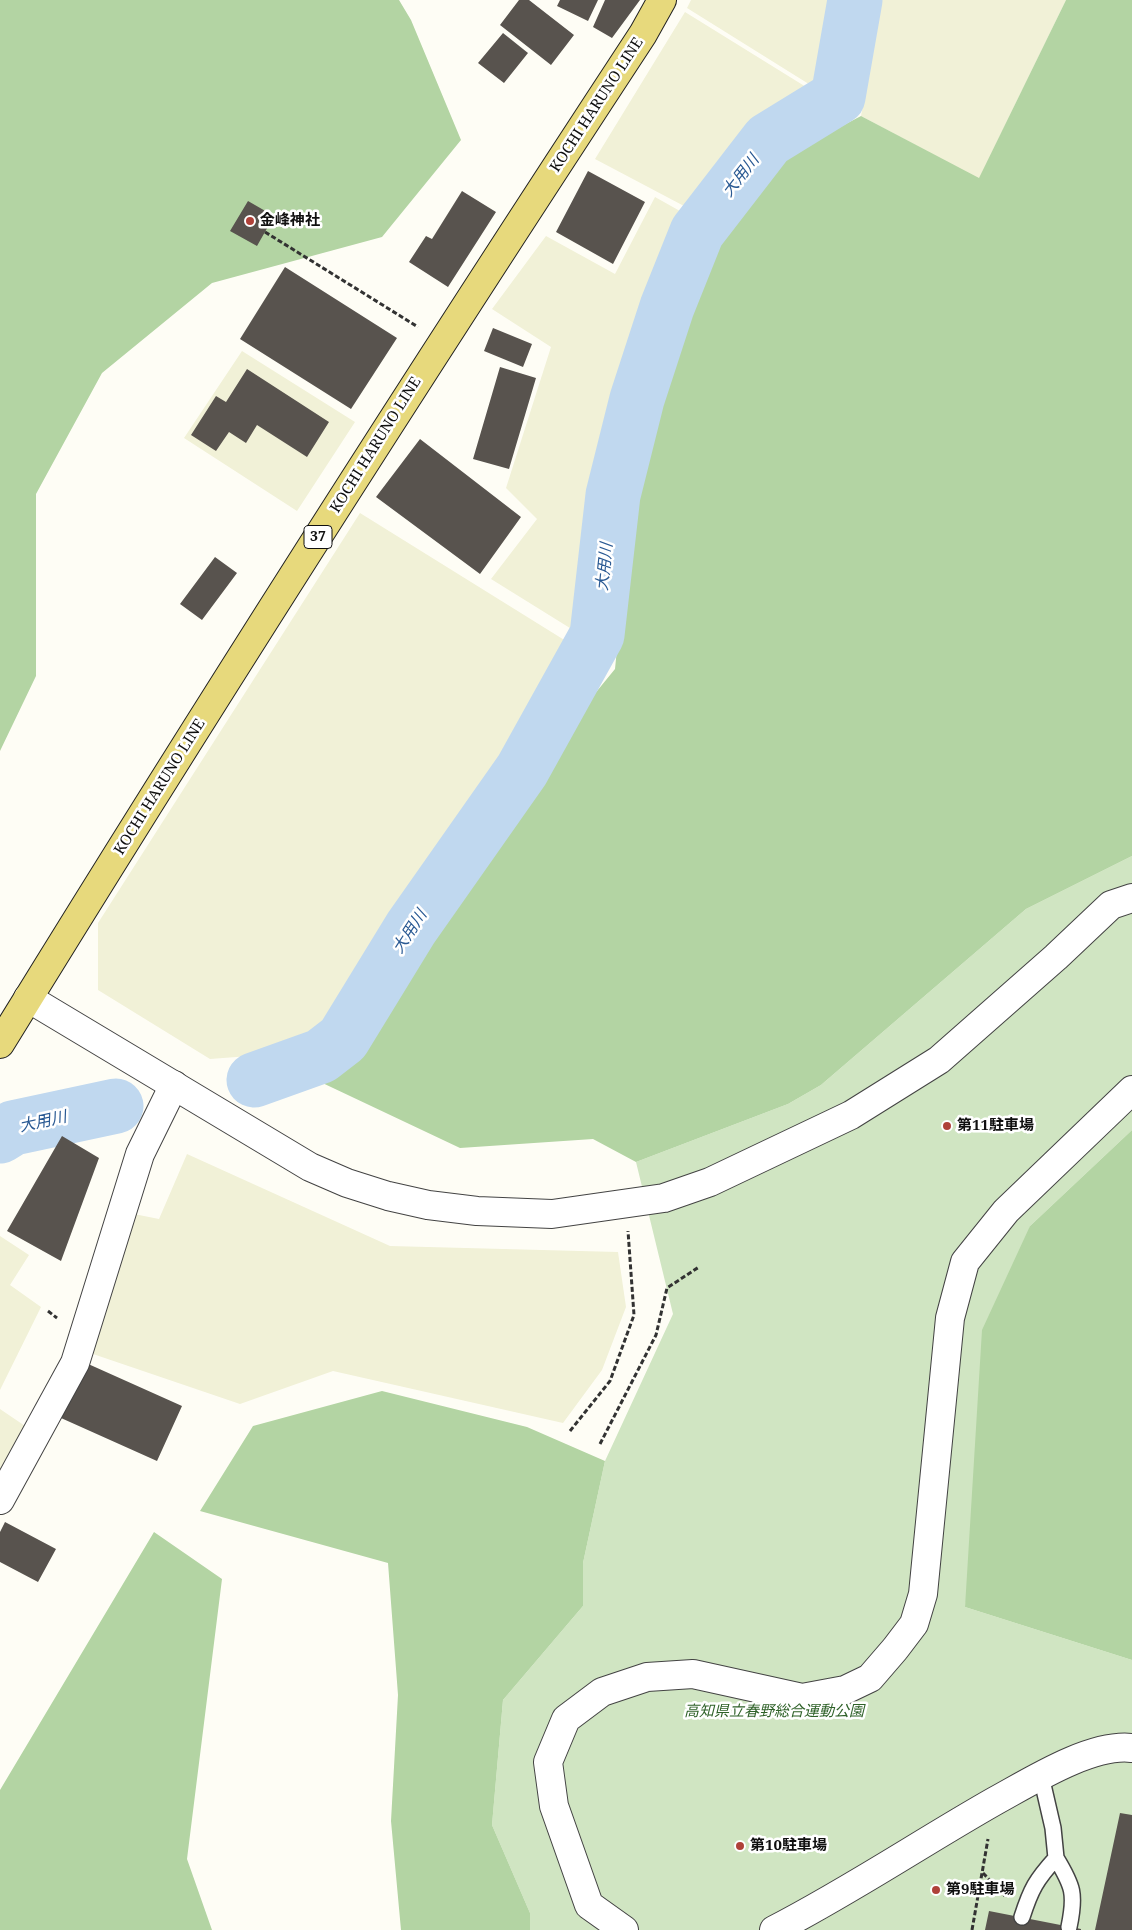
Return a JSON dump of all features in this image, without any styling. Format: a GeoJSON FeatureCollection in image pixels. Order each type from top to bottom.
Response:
{"type":"FeatureCollection","features":[{"type":"Feature","properties":{"kind":"main road","name":"KOCHI HARUNO LINE"},"geometry":{"type":"LineString","coordinates":[[0,1044],[63,940],[442,340],[643,34],[662,0]]}},
{"type":"Feature","properties":{"kind":"street"},"geometry":{"type":"LineString","coordinates":[[28,998],[310,1167],[347,1183],[404,1200],[477,1211],[552,1214],[664,1198],[710,1182],[852,1115],[939,1060],[1056,957],[1111,905],[1132,898]]}},
{"type":"Feature","properties":{"kind":"street"},"geometry":{"type":"LineString","coordinates":[[0,1500],[75,1363],[140,1154],[174,1085]]}},
{"type":"Feature","properties":{"kind":"street"},"geometry":{"type":"LineString","coordinates":[[624,1930],[589,1905],[554,1806],[548,1762],[566,1719],[602,1692],[647,1676],[693,1674],[802,1698],[845,1690],[870,1678],[914,1624],[923,1594],[950,1318],[965,1262],[1006,1212],[1132,1090]]}},
{"type":"Feature","properties":{"kind":"street"},"geometry":{"type":"LineString","coordinates":[[774,1930],[809,1912],[949,1827],[1054,1768],[1097,1753],[1132,1748]]}},
{"type":"Feature","properties":{"kind":"lane"},"geometry":{"type":"LineString","coordinates":[[1041,1776],[1053,1828],[1056,1858],[1071,1884],[1073,1906],[1069,1927]]}},
{"type":"Feature","properties":{"kind":"lane"},"geometry":{"type":"LineString","coordinates":[[1022,1915],[1028,1894],[1056,1858]]}},
{"type":"Feature","properties":{"kind":"path"},"geometry":{"type":"LineString","coordinates":[[265,232],[442,340]]}},
{"type":"Feature","properties":{"kind":"path"},"geometry":{"type":"LineString","coordinates":[[570,1431],[610,1381],[634,1315],[628,1231]]}},
{"type":"Feature","properties":{"kind":"path"},"geometry":{"type":"LineString","coordinates":[[600,1444],[656,1335],[667,1288],[699,1267]]}},
{"type":"Feature","properties":{"kind":"path"},"geometry":{"type":"LineString","coordinates":[[972,1930],[989,1835]]}},
{"type":"Feature","properties":{"kind":"path"},"geometry":{"type":"LineString","coordinates":[[982,1873],[1022,1915]]}},
{"type":"Feature","properties":{"kind":"green space"},"geometry":{"type":"Polygon","coordinates":[[[0,0],[399,0],[411,20],[461,140],[382,237],[212,283],[102,373],[36,494],[36,676],[0,751],[0,0]]]}},
{"type":"Feature","properties":{"kind":"green space"},"geometry":{"type":"Polygon","coordinates":[[[691,0],[845,0],[833,79],[820,91],[687,8],[691,0]]]}},
{"type":"Feature","properties":{"kind":"green space"},"geometry":{"type":"Polygon","coordinates":[[[882,0],[1066,0],[979,179],[861,116],[882,0]]]}},
{"type":"Feature","properties":{"kind":"green space"},"geometry":{"type":"Polygon","coordinates":[[[1066,0],[1132,0],[1132,856],[1026,909],[821,1085],[788,1104],[636,1162],[593,1139],[460,1148],[314,1079],[399,983],[503,806],[615,669],[622,599],[654,414],[705,251],[781,158],[861,116],[979,178],[1066,0]]]}},
{"type":"Feature","properties":{"kind":"green space"},"geometry":{"type":"Polygon","coordinates":[[[685,12],[819,95],[760,133],[701,215],[595,159],[685,12]]]}},
{"type":"Feature","properties":{"kind":"green space"},"geometry":{"type":"Polygon","coordinates":[[[655,197],[696,220],[622,400],[597,542],[586,638],[491,579],[537,519],[506,488],[551,347],[492,309],[546,236],[615,274],[655,197]]]}},
{"type":"Feature","properties":{"kind":"green space"},"geometry":{"type":"Polygon","coordinates":[[[242,351],[355,422],[297,511],[184,438],[242,351]]]}},
{"type":"Feature","properties":{"kind":"green space"},"geometry":{"type":"Polygon","coordinates":[[[360,513],[582,651],[329,1026],[276,1054],[210,1059],[98,990],[98,923],[360,513]]]}},
{"type":"Feature","properties":{"kind":"green space","name":"高知県立春野総合運動公園"},"geometry":{"type":"Polygon","coordinates":[[[1132,856],[1132,1130],[1030,1226],[965,1607],[1132,1660],[1132,1930],[530,1930],[530,1913],[492,1825],[503,1700],[583,1606],[583,1563],[605,1461],[673,1314],[636,1162],[788,1104],[821,1085],[1026,909],[1132,856]]]}},
{"type":"Feature","properties":{"kind":"green space"},"geometry":{"type":"Polygon","coordinates":[[[1132,1130],[1132,1660],[965,1607],[982,1330],[1030,1226],[1132,1130]]]}},
{"type":"Feature","properties":{"kind":"green space"},"geometry":{"type":"Polygon","coordinates":[[[187,1154],[390,1246],[618,1252],[626,1307],[602,1370],[563,1423],[333,1371],[240,1404],[93,1354],[134,1214],[159,1219],[187,1154]]]}},
{"type":"Feature","properties":{"kind":"green space"},"geometry":{"type":"Polygon","coordinates":[[[0,1236],[29,1255],[10,1285],[41,1307],[0,1390],[0,1236]]]}},
{"type":"Feature","properties":{"kind":"green space"},"geometry":{"type":"Polygon","coordinates":[[[382,1391],[527,1427],[605,1461],[583,1563],[583,1606],[503,1700],[492,1825],[530,1913],[530,1930],[401,1930],[391,1821],[398,1695],[388,1563],[200,1511],[253,1426],[382,1391]]]}},
{"type":"Feature","properties":{"kind":"green space"},"geometry":{"type":"Polygon","coordinates":[[[0,1409],[28,1428],[0,1477],[0,1409]]]}},
{"type":"Feature","properties":{"kind":"green space"},"geometry":{"type":"Polygon","coordinates":[[[154,1532],[222,1579],[187,1859],[212,1930],[0,1930],[0,1790],[154,1532]]]}},
{"type":"Feature","properties":{"kind":"building"},"geometry":{"type":"Polygon","coordinates":[[[519,0],[529,0],[574,35],[551,65],[500,25],[519,0]]]}},
{"type":"Feature","properties":{"kind":"building"},"geometry":{"type":"Polygon","coordinates":[[[560,0],[598,0],[588,21],[557,6],[560,0]]]}},
{"type":"Feature","properties":{"kind":"building"},"geometry":{"type":"Polygon","coordinates":[[[605,0],[640,0],[612,38],[593,27],[605,0]]]}},
{"type":"Feature","properties":{"kind":"building"},"geometry":{"type":"Polygon","coordinates":[[[503,33],[528,53],[504,83],[478,63],[503,33]]]}},
{"type":"Feature","properties":{"kind":"building"},"geometry":{"type":"Polygon","coordinates":[[[588,171],[645,202],[613,264],[556,232],[588,171]]]}},
{"type":"Feature","properties":{"kind":"building"},"geometry":{"type":"Polygon","coordinates":[[[462,191],[496,212],[448,287],[409,262],[426,236],[432,239],[462,191]]]}},
{"type":"Feature","properties":{"kind":"building"},"geometry":{"type":"Polygon","coordinates":[[[248,201],[274,216],[257,246],[230,231],[248,201]]]}},
{"type":"Feature","properties":{"kind":"building"},"geometry":{"type":"Polygon","coordinates":[[[285,267],[397,338],[351,409],[240,339],[285,267]]]}},
{"type":"Feature","properties":{"kind":"building"},"geometry":{"type":"Polygon","coordinates":[[[493,328],[532,344],[523,367],[484,351],[493,328]]]}},
{"type":"Feature","properties":{"kind":"building"},"geometry":{"type":"Polygon","coordinates":[[[500,367],[536,378],[509,469],[473,459],[500,367]]]}},
{"type":"Feature","properties":{"kind":"building"},"geometry":{"type":"Polygon","coordinates":[[[247,369],[329,422],[307,457],[257,425],[246,443],[229,432],[216,451],[191,435],[216,396],[226,402],[247,369]]]}},
{"type":"Feature","properties":{"kind":"building"},"geometry":{"type":"Polygon","coordinates":[[[420,439],[521,517],[480,574],[376,497],[420,439]]]}},
{"type":"Feature","properties":{"kind":"building"},"geometry":{"type":"Polygon","coordinates":[[[215,557],[237,573],[202,620],[180,604],[215,557]]]}},
{"type":"Feature","properties":{"kind":"building"},"geometry":{"type":"Polygon","coordinates":[[[62,1136],[99,1158],[61,1261],[7,1231],[62,1136]]]}},
{"type":"Feature","properties":{"kind":"building"},"geometry":{"type":"Polygon","coordinates":[[[86,1363],[182,1406],[157,1461],[61,1418],[86,1363]]]}},
{"type":"Feature","properties":{"kind":"building"},"geometry":{"type":"Polygon","coordinates":[[[5,1522],[56,1549],[38,1582],[0,1562],[0,1532],[5,1522]]]}},
{"type":"Feature","properties":{"kind":"building"},"geometry":{"type":"Polygon","coordinates":[[[1120,1813],[1132,1815],[1132,1930],[1095,1930],[1120,1813]]]}},
{"type":"Feature","properties":{"kind":"building"},"geometry":{"type":"Polygon","coordinates":[[[989,1911],[1081,1929],[1081,1930],[985,1930],[989,1911]]]}},
{"type":"Feature","properties":{"kind":"waterway","name":"大用川"},"geometry":{"type":"LineString","coordinates":[[254,1080],[321,1056],[343,1039],[411,928],[522,770],[597,635],[613,495],[637,399],[667,307],[697,232],[768,140],[838,97],[855,0]]}},
{"type":"Feature","properties":{"kind":"waterway","name":"大用川"},"geometry":{"type":"LineString","coordinates":[[0,1136],[13,1128],[116,1106]]}},
{"type":"Feature","properties":{"kind":"place","name":"金峰神社"},"geometry":{"type":"Point","coordinates":[250,221]}},
{"type":"Feature","properties":{"kind":"place","name":"第11駐車場"},"geometry":{"type":"Point","coordinates":[947,1126]}},
{"type":"Feature","properties":{"kind":"place","name":"第10駐車場"},"geometry":{"type":"Point","coordinates":[740,1846]}},
{"type":"Feature","properties":{"kind":"place","name":"第9駐車場"},"geometry":{"type":"Point","coordinates":[936,1890]}}]}
